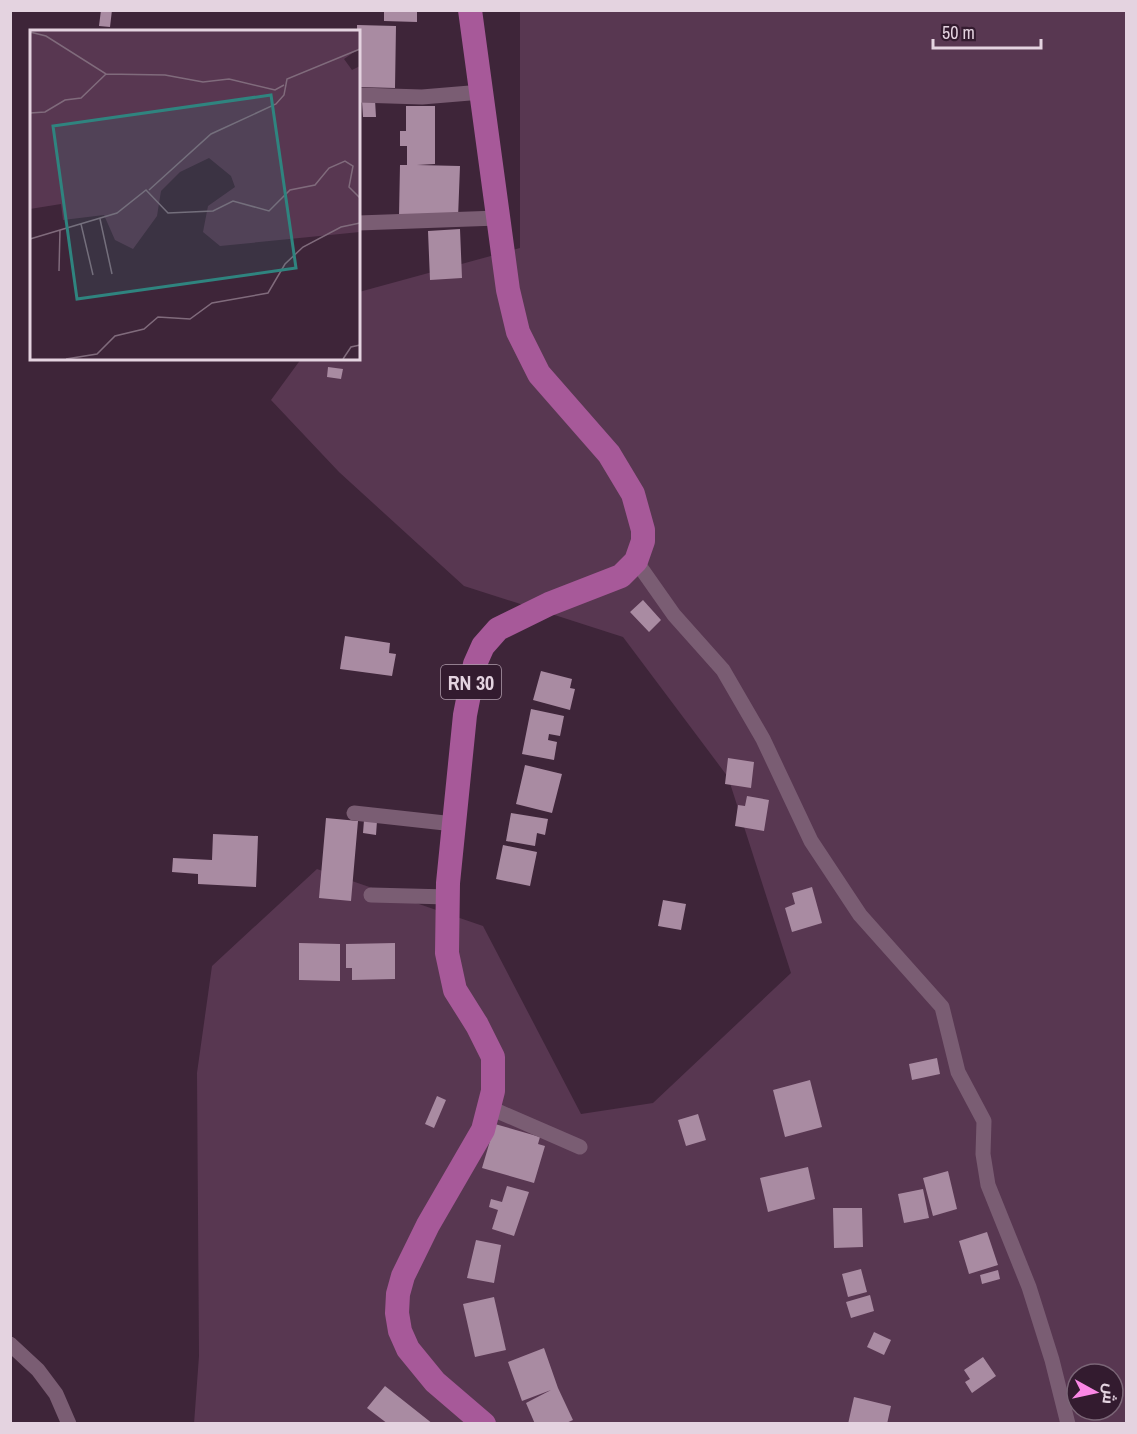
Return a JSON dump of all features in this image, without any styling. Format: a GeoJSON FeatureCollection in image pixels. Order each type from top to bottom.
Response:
{"type":"FeatureCollection","features":[{"type":"Feature","properties":{"kind":"main road"},"geometry":{"type":"LineString","coordinates":[[470,10],[508,290],[518,333],[539,374],[609,454],[633,494],[643,530],[643,541],[636,561]]}},
{"type":"Feature","properties":{"kind":"main road","name":"RN 30"},"geometry":{"type":"LineString","coordinates":[[484,1424],[435,1382],[408,1349],[400,1331],[397,1313],[398,1294],[403,1275],[428,1225],[483,1130],[493,1091],[493,1057],[477,1025],[455,990],[447,953],[448,897],[465,715],[475,664],[483,646],[498,629],[549,604],[621,576],[636,561]]}},
{"type":"Feature","properties":{"kind":"street"},"geometry":{"type":"LineString","coordinates":[[360,95],[422,97],[482,92]]}},
{"type":"Feature","properties":{"kind":"street"},"geometry":{"type":"LineString","coordinates":[[360,223],[498,218]]}},
{"type":"Feature","properties":{"kind":"street"},"geometry":{"type":"LineString","coordinates":[[636,561],[674,615],[723,670],[763,739],[811,841],[860,915],[942,1007],[958,1072],[984,1121],[983,1154],[988,1185],[1029,1287],[1052,1360],[1068,1424]]}},
{"type":"Feature","properties":{"kind":"street"},"geometry":{"type":"LineString","coordinates":[[354,813],[454,824]]}},
{"type":"Feature","properties":{"kind":"street"},"geometry":{"type":"LineString","coordinates":[[371,895],[448,897]]}},
{"type":"Feature","properties":{"kind":"street"},"geometry":{"type":"LineString","coordinates":[[489,1107],[580,1147]]}},
{"type":"Feature","properties":{"kind":"street"},"geometry":{"type":"LineString","coordinates":[[10,1344],[38,1370],[56,1394],[69,1424]]}},
{"type":"Feature","properties":{"kind":"shaded area"},"geometry":{"type":"Polygon","coordinates":[[[520,11],[1126,11],[1126,1423],[194,1424],[199,1356],[197,1073],[212,966],[317,869],[483,926],[581,1114],[653,1103],[791,973],[728,777],[623,637],[464,586],[339,472],[271,400],[300,360],[360,360],[360,292],[520,248],[520,11]]]}},
{"type":"Feature","properties":{"kind":"building"},"geometry":{"type":"Polygon","coordinates":[[[101,10],[112,10],[110,27],[99,26],[101,10]]]}},
{"type":"Feature","properties":{"kind":"building"},"geometry":{"type":"Polygon","coordinates":[[[384,10],[417,10],[417,22],[384,21],[384,10]]]}},
{"type":"Feature","properties":{"kind":"building"},"geometry":{"type":"Polygon","coordinates":[[[357,25],[396,26],[395,88],[360,87],[360,30],[357,30],[357,25]]]}},
{"type":"Feature","properties":{"kind":"building"},"geometry":{"type":"Polygon","coordinates":[[[375,100],[376,117],[363,117],[362,101],[375,100]]]}},
{"type":"Feature","properties":{"kind":"building"},"geometry":{"type":"Polygon","coordinates":[[[406,106],[435,106],[435,164],[417,165],[460,166],[458,218],[399,216],[400,165],[407,165],[407,146],[400,146],[400,131],[406,131],[406,106]]]}},
{"type":"Feature","properties":{"kind":"building"},"geometry":{"type":"Polygon","coordinates":[[[460,229],[462,278],[430,280],[428,231],[460,229]]]}},
{"type":"Feature","properties":{"kind":"building"},"geometry":{"type":"Polygon","coordinates":[[[328,367],[343,369],[341,379],[327,377],[328,367]]]}},
{"type":"Feature","properties":{"kind":"building"},"geometry":{"type":"Polygon","coordinates":[[[643,600],[661,620],[649,632],[630,612],[643,600]]]}},
{"type":"Feature","properties":{"kind":"building"},"geometry":{"type":"Polygon","coordinates":[[[345,636],[390,643],[389,653],[396,654],[392,676],[340,669],[345,636]]]}},
{"type":"Feature","properties":{"kind":"building"},"geometry":{"type":"Polygon","coordinates":[[[541,671],[572,679],[570,688],[575,689],[570,710],[533,700],[541,671]]]}},
{"type":"Feature","properties":{"kind":"building"},"geometry":{"type":"Polygon","coordinates":[[[531,709],[564,716],[560,736],[549,734],[548,740],[557,742],[554,760],[522,754],[531,709]]]}},
{"type":"Feature","properties":{"kind":"building"},"geometry":{"type":"Polygon","coordinates":[[[728,758],[754,762],[751,788],[725,784],[728,758]]]}},
{"type":"Feature","properties":{"kind":"building"},"geometry":{"type":"Polygon","coordinates":[[[525,765],[562,774],[552,813],[516,804],[525,765]]]}},
{"type":"Feature","properties":{"kind":"building"},"geometry":{"type":"Polygon","coordinates":[[[747,796],[769,800],[764,831],[735,826],[738,805],[745,806],[747,796]]]}},
{"type":"Feature","properties":{"kind":"building"},"geometry":{"type":"Polygon","coordinates":[[[511,813],[548,819],[545,835],[537,833],[535,846],[506,841],[511,813]]]}},
{"type":"Feature","properties":{"kind":"building"},"geometry":{"type":"Polygon","coordinates":[[[326,818],[358,821],[351,901],[319,898],[326,818]]]}},
{"type":"Feature","properties":{"kind":"building"},"geometry":{"type":"Polygon","coordinates":[[[364,820],[377,821],[376,835],[363,833],[364,820]]]}},
{"type":"Feature","properties":{"kind":"building"},"geometry":{"type":"Polygon","coordinates":[[[213,834],[258,836],[256,887],[198,884],[198,874],[172,872],[173,858],[212,860],[213,834]]]}},
{"type":"Feature","properties":{"kind":"building"},"geometry":{"type":"Polygon","coordinates":[[[503,845],[537,852],[530,886],[496,879],[503,845]]]}},
{"type":"Feature","properties":{"kind":"building"},"geometry":{"type":"Polygon","coordinates":[[[812,887],[822,923],[792,932],[785,908],[795,904],[792,893],[812,887]]]}},
{"type":"Feature","properties":{"kind":"building"},"geometry":{"type":"Polygon","coordinates":[[[663,900],[686,904],[681,930],[658,926],[663,900]]]}},
{"type":"Feature","properties":{"kind":"building"},"geometry":{"type":"Polygon","coordinates":[[[299,943],[340,944],[340,981],[299,980],[299,943]]]}},
{"type":"Feature","properties":{"kind":"building"},"geometry":{"type":"Polygon","coordinates":[[[395,943],[395,979],[352,980],[352,968],[346,968],[346,944],[395,943]]]}},
{"type":"Feature","properties":{"kind":"building"},"geometry":{"type":"Polygon","coordinates":[[[937,1058],[940,1074],[912,1080],[909,1064],[937,1058]]]}},
{"type":"Feature","properties":{"kind":"building"},"geometry":{"type":"Polygon","coordinates":[[[810,1080],[822,1127],[785,1137],[773,1090],[810,1080]]]}},
{"type":"Feature","properties":{"kind":"building"},"geometry":{"type":"Polygon","coordinates":[[[437,1096],[446,1100],[434,1128],[425,1124],[437,1096]]]}},
{"type":"Feature","properties":{"kind":"building"},"geometry":{"type":"Polygon","coordinates":[[[698,1114],[706,1140],[686,1146],[678,1120],[698,1114]]]}},
{"type":"Feature","properties":{"kind":"building"},"geometry":{"type":"Polygon","coordinates":[[[495,1124],[540,1137],[538,1144],[545,1146],[534,1183],[482,1168],[495,1124]]]}},
{"type":"Feature","properties":{"kind":"building"},"geometry":{"type":"Polygon","coordinates":[[[808,1167],[815,1199],[768,1212],[760,1178],[808,1167]]]}},
{"type":"Feature","properties":{"kind":"building"},"geometry":{"type":"Polygon","coordinates":[[[948,1171],[957,1209],[933,1216],[923,1178],[948,1171]]]}},
{"type":"Feature","properties":{"kind":"building"},"geometry":{"type":"Polygon","coordinates":[[[507,1186],[529,1192],[514,1236],[492,1229],[498,1210],[489,1207],[491,1199],[502,1202],[507,1186]]]}},
{"type":"Feature","properties":{"kind":"building"},"geometry":{"type":"Polygon","coordinates":[[[923,1189],[929,1218],[904,1223],[898,1194],[923,1189]]]}},
{"type":"Feature","properties":{"kind":"building"},"geometry":{"type":"Polygon","coordinates":[[[833,1208],[862,1208],[863,1247],[834,1248],[833,1208]]]}},
{"type":"Feature","properties":{"kind":"building"},"geometry":{"type":"Polygon","coordinates":[[[987,1232],[998,1265],[969,1274],[959,1241],[987,1232]]]}},
{"type":"Feature","properties":{"kind":"building"},"geometry":{"type":"Polygon","coordinates":[[[476,1240],[501,1245],[494,1283],[467,1278],[476,1240]]]}},
{"type":"Feature","properties":{"kind":"building"},"geometry":{"type":"Polygon","coordinates":[[[861,1269],[867,1292],[848,1297],[842,1274],[861,1269]]]}},
{"type":"Feature","properties":{"kind":"building"},"geometry":{"type":"Polygon","coordinates":[[[998,1270],[1000,1279],[982,1284],[980,1275],[998,1270]]]}},
{"type":"Feature","properties":{"kind":"building"},"geometry":{"type":"Polygon","coordinates":[[[870,1295],[874,1311],[851,1318],[846,1302],[870,1295]]]}},
{"type":"Feature","properties":{"kind":"building"},"geometry":{"type":"Polygon","coordinates":[[[494,1297],[506,1350],[475,1357],[463,1304],[494,1297]]]}},
{"type":"Feature","properties":{"kind":"building"},"geometry":{"type":"Polygon","coordinates":[[[874,1332],[891,1340],[884,1355],[867,1347],[874,1332]]]}},
{"type":"Feature","properties":{"kind":"building"},"geometry":{"type":"Polygon","coordinates":[[[544,1348],[558,1388],[573,1420],[564,1424],[535,1424],[526,1403],[551,1390],[522,1401],[508,1362],[544,1348]]]}},
{"type":"Feature","properties":{"kind":"building"},"geometry":{"type":"Polygon","coordinates":[[[983,1357],[996,1376],[972,1393],[965,1382],[970,1379],[964,1370],[983,1357]]]}},
{"type":"Feature","properties":{"kind":"building"},"geometry":{"type":"Polygon","coordinates":[[[385,1386],[433,1424],[388,1424],[367,1408],[385,1386]]]}},
{"type":"Feature","properties":{"kind":"building"},"geometry":{"type":"Polygon","coordinates":[[[854,1397],[891,1406],[887,1424],[848,1424],[854,1397]]]}}]}
